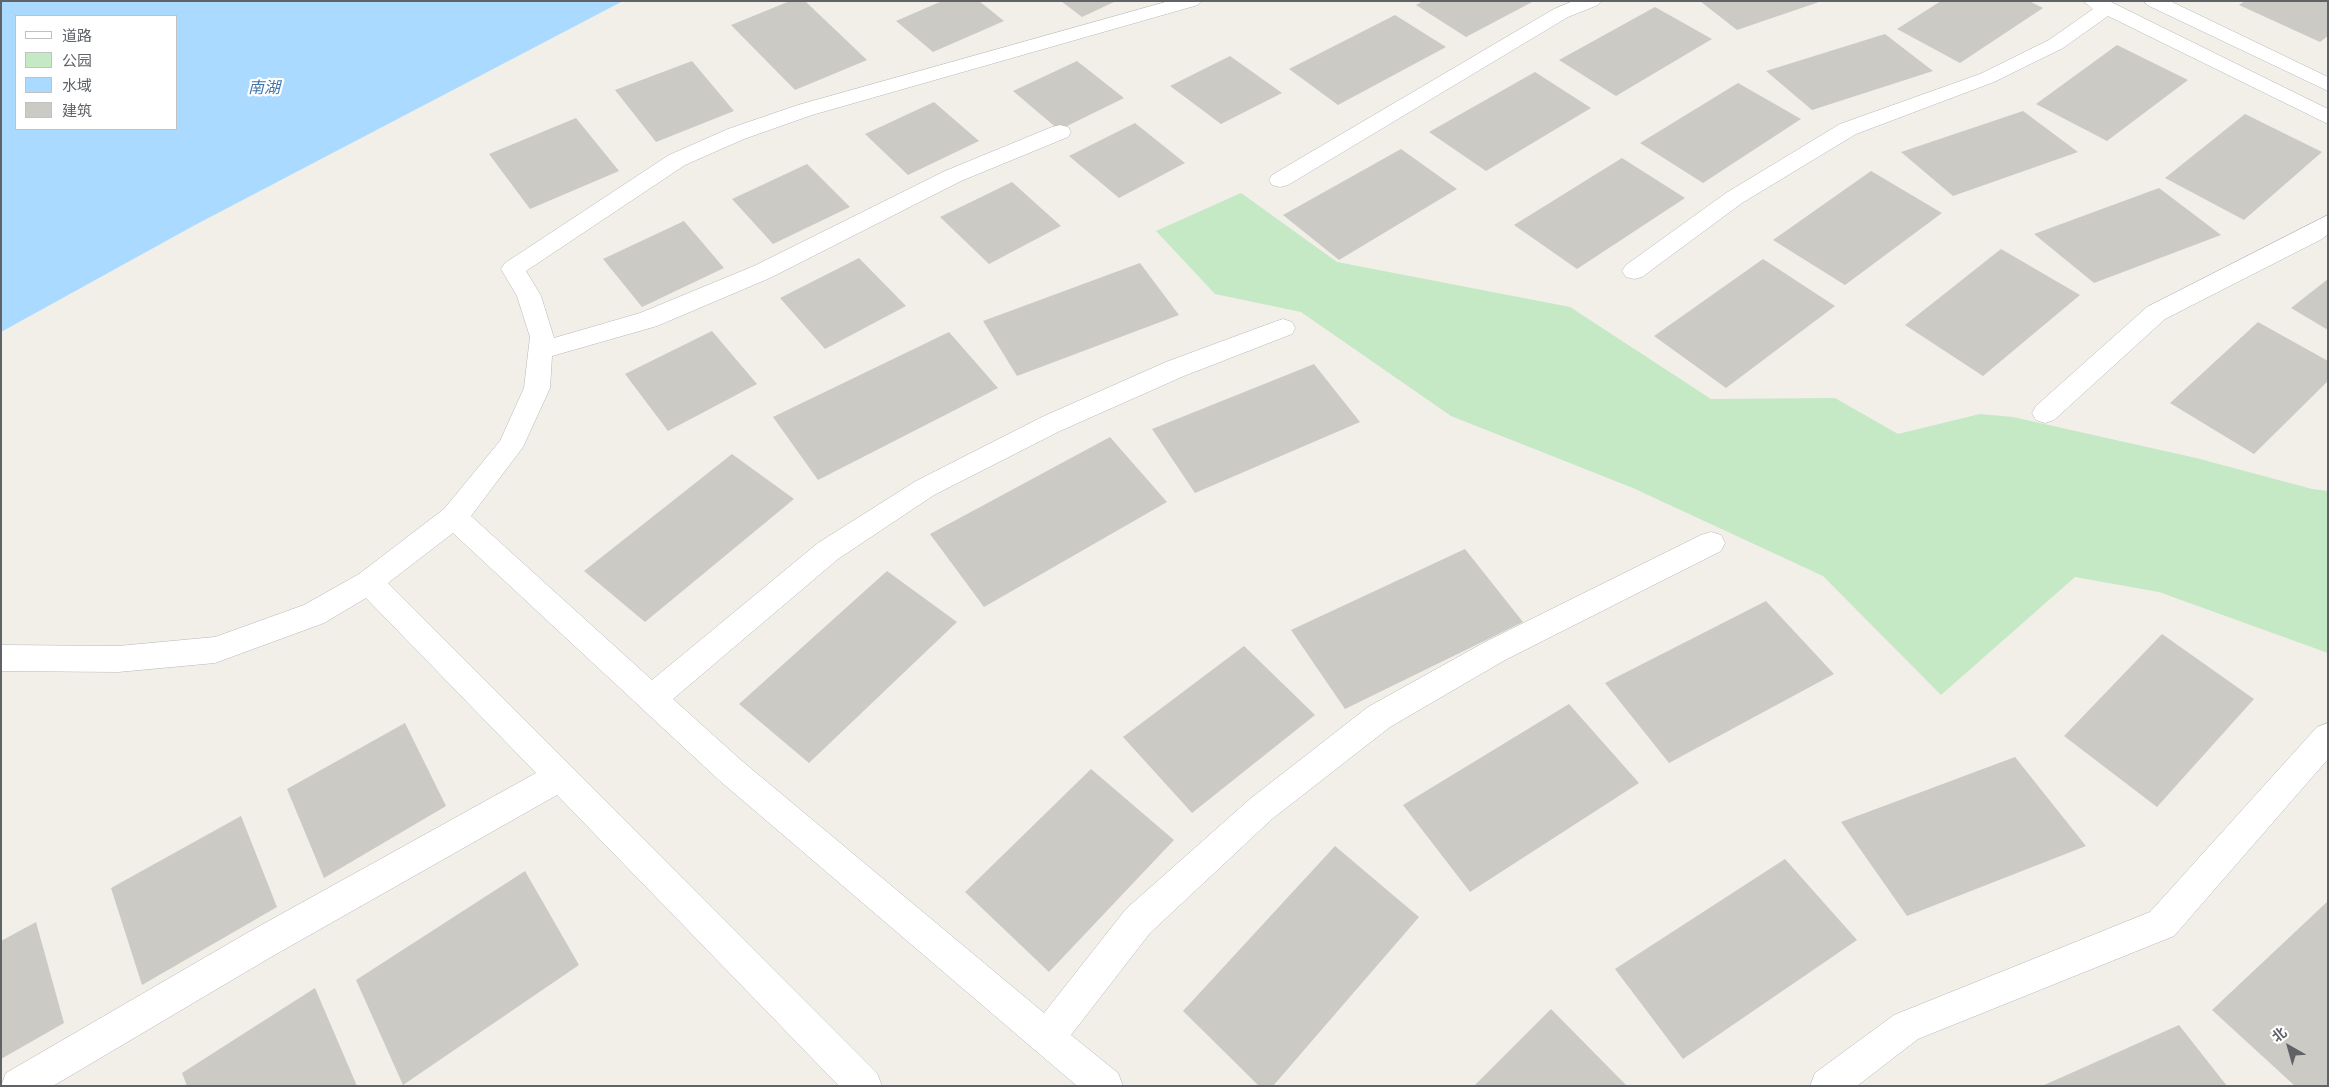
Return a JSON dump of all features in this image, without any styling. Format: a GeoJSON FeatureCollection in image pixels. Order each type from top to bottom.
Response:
{"type":"FeatureCollection","features":[{"type":"Feature","properties":{"kind":"street"},"geometry":{"type":"LineString","coordinates":[[1,658],[118,660],[215,650],[314,614],[369,582],[454,517],[510,447],[536,388],[542,337],[529,296],[514,269],[677,160],[736,134],[805,110],[1191,1]]}},
{"type":"Feature","properties":{"kind":"street"},"geometry":{"type":"LineString","coordinates":[[1280,180],[1561,13],[1591,1]]}},
{"type":"Feature","properties":{"kind":"street"},"geometry":{"type":"LineString","coordinates":[[2154,1],[2328,85]]}},
{"type":"Feature","properties":{"kind":"street"},"geometry":{"type":"LineString","coordinates":[[1634,271],[1734,198],[1848,129],[1987,78],[2056,44],[2100,5],[2328,116]]}},
{"type":"Feature","properties":{"kind":"street"},"geometry":{"type":"LineString","coordinates":[[540,351],[648,320],[762,272],[953,176],[1060,132]]}},
{"type":"Feature","properties":{"kind":"street"},"geometry":{"type":"LineString","coordinates":[[2045,413],[2156,313],[2314,233],[2328,223]]}},
{"type":"Feature","properties":{"kind":"street"},"geometry":{"type":"LineString","coordinates":[[652,698],[828,551],[926,488],[1051,424],[1175,368],[1283,328]]}},
{"type":"Feature","properties":{"kind":"street"},"geometry":{"type":"LineString","coordinates":[[454,517],[731,770],[1104,1086]]}},
{"type":"Feature","properties":{"kind":"street"},"geometry":{"type":"LineString","coordinates":[[1047,1037],[1138,921],[1261,809],[1380,716],[1495,651],[1712,543]]}},
{"type":"Feature","properties":{"kind":"street"},"geometry":{"type":"LineString","coordinates":[[369,582],[864,1086]]}},
{"type":"Feature","properties":{"kind":"street"},"geometry":{"type":"LineString","coordinates":[[1828,1086],[1906,1027],[2162,924],[2328,737]]}},
{"type":"Feature","properties":{"kind":"street"},"geometry":{"type":"LineString","coordinates":[[19,1086],[259,945],[561,776]]}},
{"type":"Feature","properties":{"kind":"green space"},"geometry":{"type":"Polygon","coordinates":[[[1241,193],[1337,262],[1570,307],[1711,399],[1835,398],[1898,434],[1980,414],[2013,417],[2196,458],[2312,489],[2328,491],[2328,653],[2159,592],[2075,577],[1941,695],[1823,576],[1633,488],[1451,416],[1301,312],[1215,294],[1156,231],[1241,193]]]}},
{"type":"Feature","properties":{"kind":"water","name":"南湖"},"geometry":{"type":"Polygon","coordinates":[[[1,1],[623,1],[195,225],[1,332],[1,1]]]}},
{"type":"Feature","properties":{"kind":"building"},"geometry":{"type":"Polygon","coordinates":[[[790,1],[805,1],[867,60],[795,90],[731,25],[790,1]]]}},
{"type":"Feature","properties":{"kind":"building"},"geometry":{"type":"Polygon","coordinates":[[[942,1],[979,1],[1004,21],[933,52],[896,21],[942,1]]]}},
{"type":"Feature","properties":{"kind":"building"},"geometry":{"type":"Polygon","coordinates":[[[1061,1],[1116,1],[1082,17],[1061,1]]]}},
{"type":"Feature","properties":{"kind":"building"},"geometry":{"type":"Polygon","coordinates":[[[1423,1],[1534,1],[1466,37],[1416,5],[1423,1]]]}},
{"type":"Feature","properties":{"kind":"building"},"geometry":{"type":"Polygon","coordinates":[[[1700,1],[1819,1],[1819,2],[1737,30],[1700,1]]]}},
{"type":"Feature","properties":{"kind":"building"},"geometry":{"type":"Polygon","coordinates":[[[1941,1],[2029,1],[2043,8],[1960,63],[1897,29],[1941,1]]]}},
{"type":"Feature","properties":{"kind":"building"},"geometry":{"type":"Polygon","coordinates":[[[2245,1],[2328,1],[2328,36],[2320,42],[2239,5],[2245,1]]]}},
{"type":"Feature","properties":{"kind":"building"},"geometry":{"type":"Polygon","coordinates":[[[1655,7],[1712,39],[1616,96],[1559,60],[1655,7]]]}},
{"type":"Feature","properties":{"kind":"building"},"geometry":{"type":"Polygon","coordinates":[[[1395,15],[1446,47],[1338,105],[1289,69],[1395,15]]]}},
{"type":"Feature","properties":{"kind":"building"},"geometry":{"type":"Polygon","coordinates":[[[1885,34],[1933,71],[1812,110],[1766,71],[1885,34]]]}},
{"type":"Feature","properties":{"kind":"building"},"geometry":{"type":"Polygon","coordinates":[[[2117,45],[2188,80],[2107,141],[2036,104],[2117,45]]]}},
{"type":"Feature","properties":{"kind":"building"},"geometry":{"type":"Polygon","coordinates":[[[1230,56],[1282,93],[1221,124],[1170,86],[1230,56]]]}},
{"type":"Feature","properties":{"kind":"building"},"geometry":{"type":"Polygon","coordinates":[[[692,61],[734,111],[656,142],[615,90],[692,61]]]}},
{"type":"Feature","properties":{"kind":"building"},"geometry":{"type":"Polygon","coordinates":[[[1077,61],[1124,98],[1059,130],[1013,91],[1077,61]]]}},
{"type":"Feature","properties":{"kind":"building"},"geometry":{"type":"Polygon","coordinates":[[[1535,72],[1591,108],[1486,171],[1429,132],[1535,72]]]}},
{"type":"Feature","properties":{"kind":"building"},"geometry":{"type":"Polygon","coordinates":[[[1738,83],[1801,119],[1703,183],[1640,143],[1738,83]]]}},
{"type":"Feature","properties":{"kind":"building"},"geometry":{"type":"Polygon","coordinates":[[[934,102],[979,141],[908,175],[865,134],[934,102]]]}},
{"type":"Feature","properties":{"kind":"building"},"geometry":{"type":"Polygon","coordinates":[[[2023,111],[2078,152],[1953,196],[1901,152],[2023,111]]]}},
{"type":"Feature","properties":{"kind":"building"},"geometry":{"type":"Polygon","coordinates":[[[2245,114],[2322,152],[2244,220],[2165,178],[2245,114]]]}},
{"type":"Feature","properties":{"kind":"building"},"geometry":{"type":"Polygon","coordinates":[[[576,118],[619,171],[530,209],[489,154],[576,118]]]}},
{"type":"Feature","properties":{"kind":"building"},"geometry":{"type":"Polygon","coordinates":[[[1135,123],[1185,163],[1119,198],[1069,156],[1135,123]]]}},
{"type":"Feature","properties":{"kind":"building"},"geometry":{"type":"Polygon","coordinates":[[[1401,149],[1457,189],[1339,260],[1283,215],[1401,149]]]}},
{"type":"Feature","properties":{"kind":"building"},"geometry":{"type":"Polygon","coordinates":[[[1622,158],[1685,198],[1577,269],[1514,225],[1622,158]]]}},
{"type":"Feature","properties":{"kind":"building"},"geometry":{"type":"Polygon","coordinates":[[[807,164],[850,207],[773,244],[732,199],[807,164]]]}},
{"type":"Feature","properties":{"kind":"building"},"geometry":{"type":"Polygon","coordinates":[[[1871,171],[1942,213],[1845,285],[1773,240],[1871,171]]]}},
{"type":"Feature","properties":{"kind":"building"},"geometry":{"type":"Polygon","coordinates":[[[1012,182],[1061,226],[989,264],[940,217],[1012,182]]]}},
{"type":"Feature","properties":{"kind":"building"},"geometry":{"type":"Polygon","coordinates":[[[2159,188],[2221,235],[2094,283],[2034,234],[2159,188]]]}},
{"type":"Feature","properties":{"kind":"building"},"geometry":{"type":"Polygon","coordinates":[[[684,221],[724,268],[642,307],[603,259],[684,221]]]}},
{"type":"Feature","properties":{"kind":"building"},"geometry":{"type":"Polygon","coordinates":[[[2001,249],[2080,295],[1983,376],[1905,325],[2001,249]]]}},
{"type":"Feature","properties":{"kind":"building"},"geometry":{"type":"Polygon","coordinates":[[[859,258],[906,306],[825,349],[780,298],[859,258]]]}},
{"type":"Feature","properties":{"kind":"building"},"geometry":{"type":"Polygon","coordinates":[[[1763,259],[1835,306],[1726,388],[1654,336],[1763,259]]]}},
{"type":"Feature","properties":{"kind":"building"},"geometry":{"type":"Polygon","coordinates":[[[1140,263],[1179,315],[1017,376],[983,321],[1140,263]]]}},
{"type":"Feature","properties":{"kind":"building"},"geometry":{"type":"Polygon","coordinates":[[[2328,279],[2328,330],[2291,308],[2328,279]]]}},
{"type":"Feature","properties":{"kind":"building"},"geometry":{"type":"Polygon","coordinates":[[[2258,322],[2328,361],[2328,381],[2254,454],[2170,403],[2258,322]]]}},
{"type":"Feature","properties":{"kind":"building"},"geometry":{"type":"Polygon","coordinates":[[[712,331],[757,384],[668,431],[625,374],[712,331]]]}},
{"type":"Feature","properties":{"kind":"building"},"geometry":{"type":"Polygon","coordinates":[[[949,332],[998,388],[818,480],[773,417],[949,332]]]}},
{"type":"Feature","properties":{"kind":"building"},"geometry":{"type":"Polygon","coordinates":[[[1314,364],[1360,422],[1195,493],[1152,429],[1314,364]]]}},
{"type":"Feature","properties":{"kind":"building"},"geometry":{"type":"Polygon","coordinates":[[[1110,437],[1167,502],[984,607],[930,534],[1110,437]]]}},
{"type":"Feature","properties":{"kind":"building"},"geometry":{"type":"Polygon","coordinates":[[[732,454],[794,499],[645,622],[584,571],[732,454]]]}},
{"type":"Feature","properties":{"kind":"building"},"geometry":{"type":"Polygon","coordinates":[[[1465,549],[1523,622],[1345,709],[1291,630],[1465,549]]]}},
{"type":"Feature","properties":{"kind":"building"},"geometry":{"type":"Polygon","coordinates":[[[887,571],[957,622],[809,763],[739,704],[887,571]]]}},
{"type":"Feature","properties":{"kind":"building"},"geometry":{"type":"Polygon","coordinates":[[[1766,601],[1834,674],[1669,763],[1605,683],[1766,601]]]}},
{"type":"Feature","properties":{"kind":"building"},"geometry":{"type":"Polygon","coordinates":[[[2162,634],[2254,699],[2157,807],[2064,736],[2162,634]]]}},
{"type":"Feature","properties":{"kind":"building"},"geometry":{"type":"Polygon","coordinates":[[[1244,646],[1315,715],[1192,813],[1123,737],[1244,646]]]}},
{"type":"Feature","properties":{"kind":"building"},"geometry":{"type":"Polygon","coordinates":[[[1569,704],[1639,783],[1470,892],[1403,805],[1569,704]]]}},
{"type":"Feature","properties":{"kind":"building"},"geometry":{"type":"Polygon","coordinates":[[[405,723],[446,806],[324,878],[287,789],[405,723]]]}},
{"type":"Feature","properties":{"kind":"building"},"geometry":{"type":"Polygon","coordinates":[[[2015,757],[2086,846],[1907,916],[1841,822],[2015,757]]]}},
{"type":"Feature","properties":{"kind":"building"},"geometry":{"type":"Polygon","coordinates":[[[1091,769],[1174,840],[1049,972],[965,892],[1091,769]]]}},
{"type":"Feature","properties":{"kind":"building"},"geometry":{"type":"Polygon","coordinates":[[[241,816],[277,907],[142,985],[111,888],[241,816]]]}},
{"type":"Feature","properties":{"kind":"building"},"geometry":{"type":"Polygon","coordinates":[[[1335,846],[1419,917],[1273,1086],[1259,1086],[1183,1011],[1335,846]]]}},
{"type":"Feature","properties":{"kind":"building"},"geometry":{"type":"Polygon","coordinates":[[[1785,859],[1857,940],[1683,1059],[1615,969],[1785,859]]]}},
{"type":"Feature","properties":{"kind":"building"},"geometry":{"type":"Polygon","coordinates":[[[525,871],[579,965],[403,1085],[356,980],[525,871]]]}},
{"type":"Feature","properties":{"kind":"building"},"geometry":{"type":"Polygon","coordinates":[[[2328,901],[2328,1086],[2295,1086],[2212,1010],[2328,901]]]}},
{"type":"Feature","properties":{"kind":"building"},"geometry":{"type":"Polygon","coordinates":[[[36,922],[64,1023],[1,1059],[1,941],[36,922]]]}},
{"type":"Feature","properties":{"kind":"building"},"geometry":{"type":"Polygon","coordinates":[[[315,988],[357,1086],[187,1086],[182,1073],[315,988]]]}},
{"type":"Feature","properties":{"kind":"building"},"geometry":{"type":"Polygon","coordinates":[[[1551,1009],[1627,1086],[1474,1086],[1551,1009]]]}},
{"type":"Feature","properties":{"kind":"building"},"geometry":{"type":"Polygon","coordinates":[[[2179,1025],[2227,1086],[2042,1086],[2179,1025]]]}}]}
